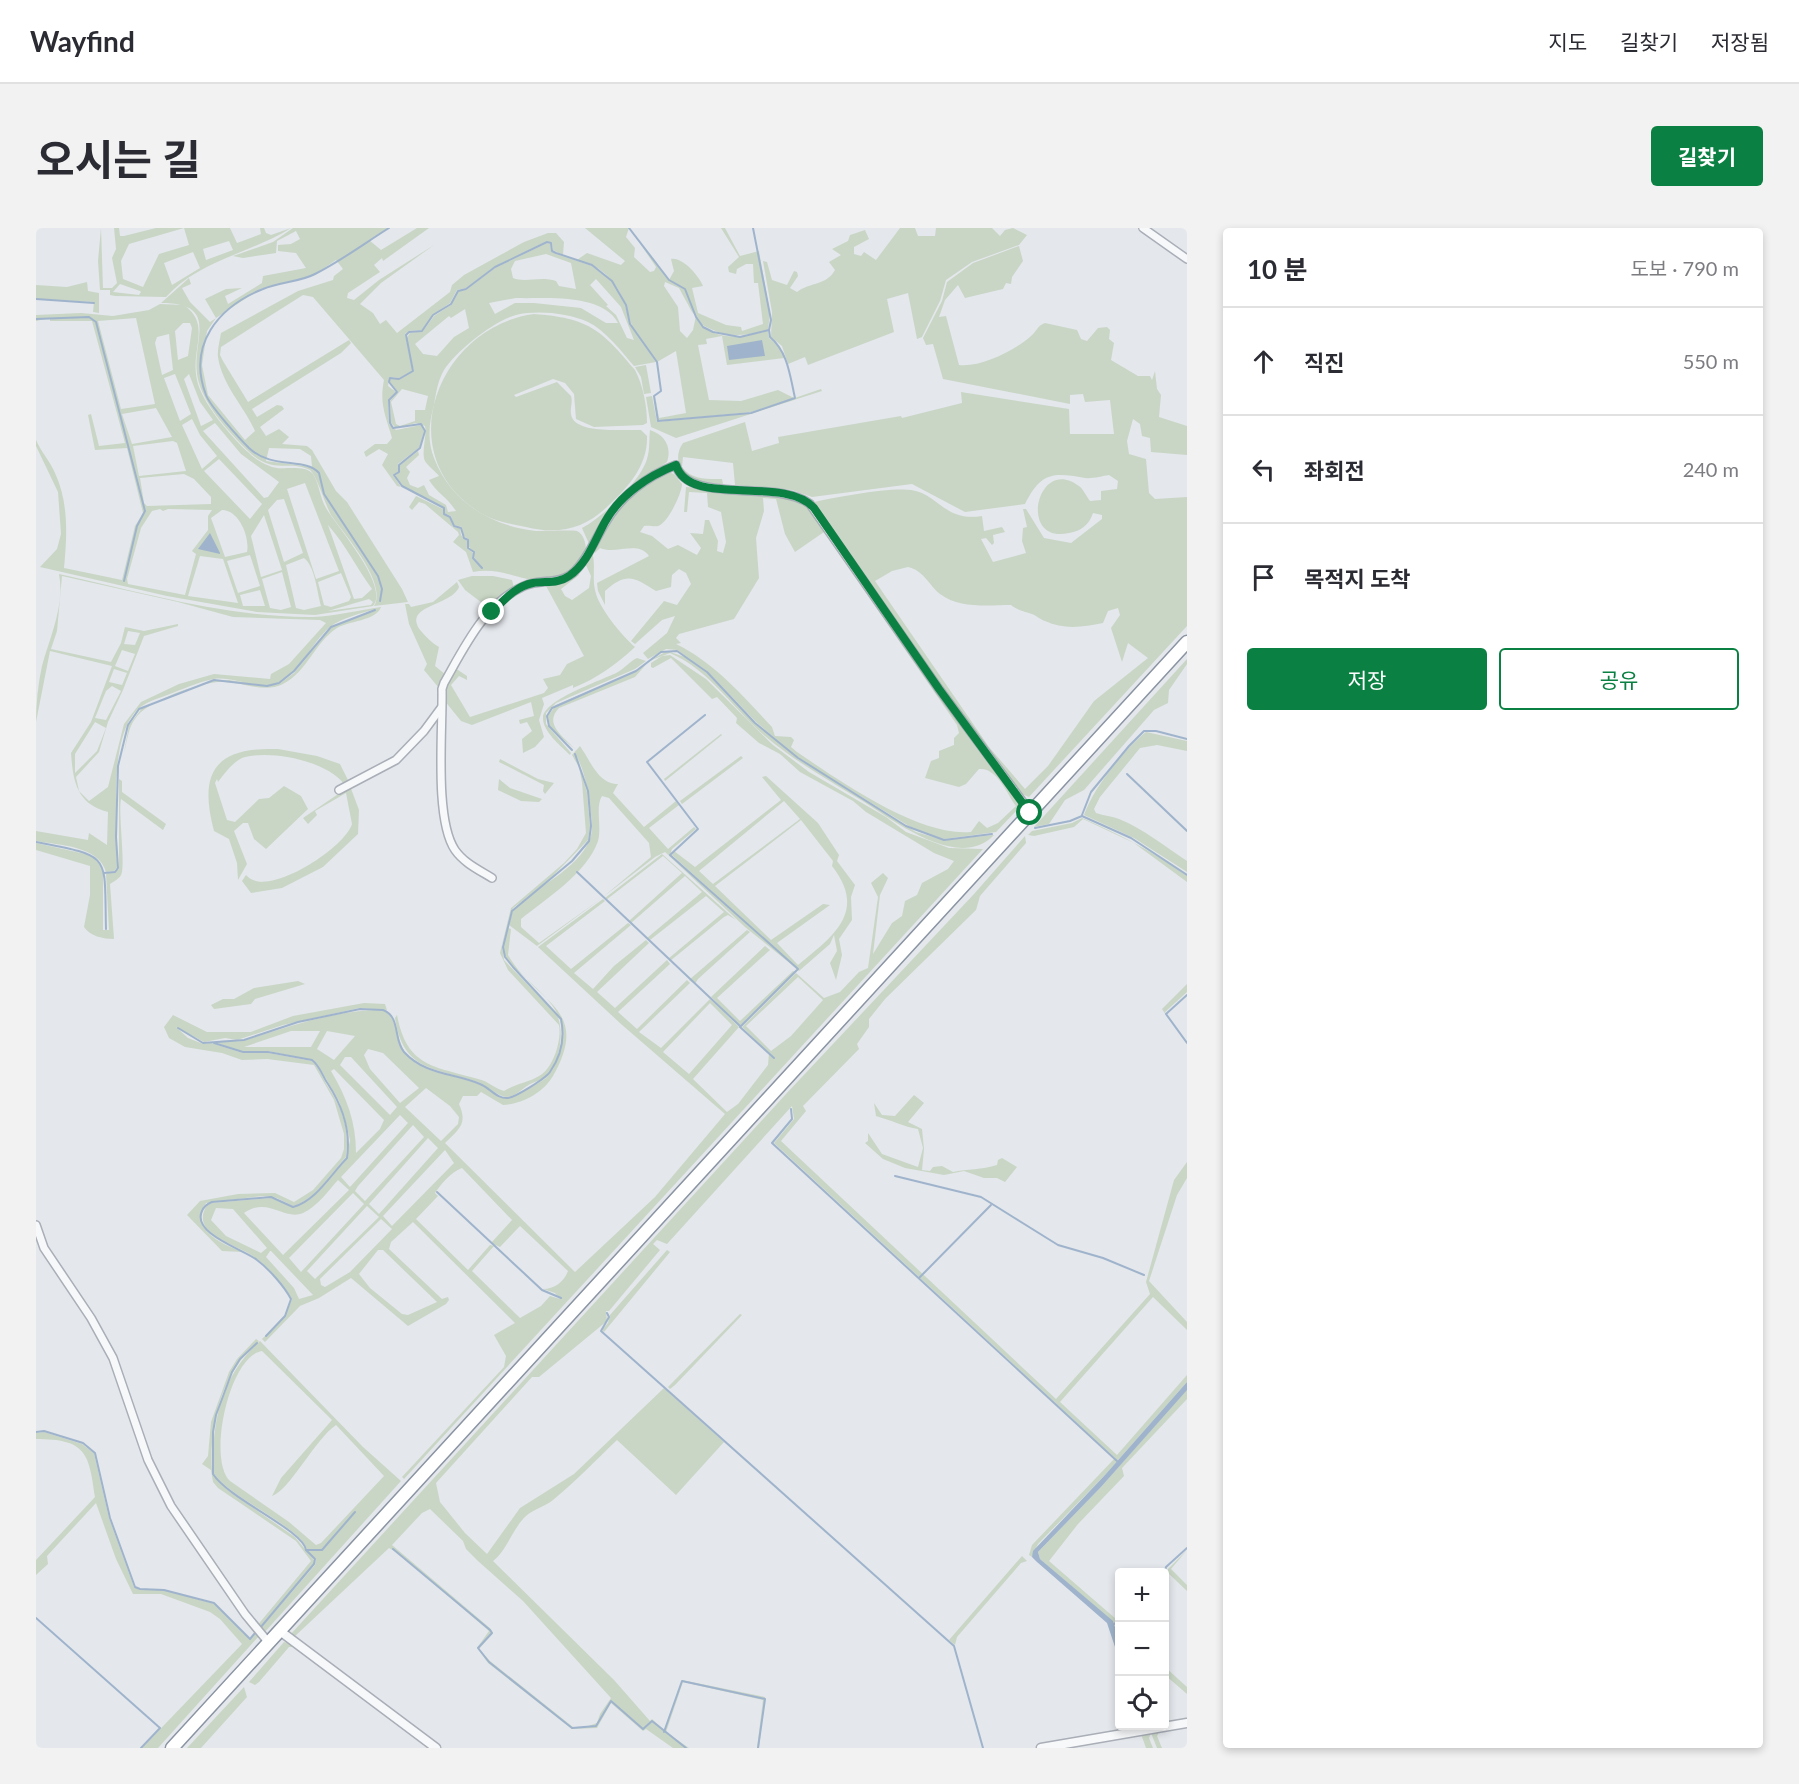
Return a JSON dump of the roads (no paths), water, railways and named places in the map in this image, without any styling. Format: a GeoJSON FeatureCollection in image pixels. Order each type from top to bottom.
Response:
{"type":"FeatureCollection","features":[{"type":"Feature","properties":{"kind":"highway"},"geometry":{"type":"LineString","coordinates":[[172,1748],[1187,642]]}},
{"type":"Feature","properties":{"kind":"street"},"geometry":{"type":"LineString","coordinates":[[1143,228],[1187,259]]}},
{"type":"Feature","properties":{"kind":"street"},"geometry":{"type":"LineString","coordinates":[[492,878],[462,859],[453,847],[447,832],[442,795],[444,683],[483,620],[517,590],[527,585],[553,583],[569,577],[581,564],[608,516],[649,476],[676,465],[680,475],[695,485],[789,494],[810,504],[939,689],[1030,813]]}},
{"type":"Feature","properties":{"kind":"street"},"geometry":{"type":"LineString","coordinates":[[339,789],[396,760],[424,731],[442,706]]}},
{"type":"Feature","properties":{"kind":"street"},"geometry":{"type":"LineString","coordinates":[[36,1225],[44,1248],[91,1318],[113,1358],[148,1460],[171,1506],[245,1614],[269,1643]]}},
{"type":"Feature","properties":{"kind":"street"},"geometry":{"type":"LineString","coordinates":[[280,1631],[436,1748]]}},
{"type":"Feature","properties":{"kind":"street"},"geometry":{"type":"LineString","coordinates":[[1041,1748],[1187,1723]]}},
{"type":"Feature","properties":{"kind":"water"},"geometry":{"type":"Polygon","coordinates":[[[762,340],[765,356],[729,360],[727,346],[762,340]]]}},
{"type":"Feature","properties":{"kind":"water"},"geometry":{"type":"Polygon","coordinates":[[[210,533],[220,553],[220,554],[198,549],[210,533]]]}},
{"type":"Feature","properties":{"kind":"water"},"geometry":{"type":"Polygon","coordinates":[[[1187,1382],[1187,1390],[1101,1487],[1038,1552],[1040,1559],[1113,1621],[1115,1647],[1107,1623],[1032,1557],[1033,1551],[1105,1475],[1187,1382]]]}},
{"type":"Feature","properties":{"kind":"waterway"},"geometry":{"type":"LineString","coordinates":[[380,601],[382,589],[378,576],[324,494],[319,473],[305,465],[268,459],[249,448],[225,422],[206,395],[201,377],[201,360],[210,330],[232,306],[263,289],[315,274],[389,228]]}},
{"type":"Feature","properties":{"kind":"waterway"},"geometry":{"type":"LineString","coordinates":[[629,228],[669,280],[685,289],[696,317],[703,327],[713,332],[740,337],[769,330],[771,320],[753,228]]}},
{"type":"Feature","properties":{"kind":"waterway"},"geometry":{"type":"LineString","coordinates":[[482,568],[473,558],[474,552],[468,548],[468,540],[464,538],[461,528],[454,526],[450,517],[444,514],[444,508],[402,486],[394,475],[399,472],[399,465],[420,448],[425,431],[421,424],[393,428],[390,423],[389,400],[397,392],[389,382],[390,378],[399,379],[413,371],[406,335],[409,332],[422,331],[433,315],[451,304],[458,291],[466,289],[495,267],[547,242],[551,243],[552,251],[592,265],[612,281],[626,305],[630,324],[657,362],[661,391],[654,396],[658,421],[751,413],[795,398],[785,357],[770,337],[769,330]]}},
{"type":"Feature","properties":{"kind":"waterway"},"geometry":{"type":"LineString","coordinates":[[36,299],[94,303]]}},
{"type":"Feature","properties":{"kind":"waterway"},"geometry":{"type":"LineString","coordinates":[[36,319],[89,317],[96,322],[145,511],[137,526],[124,581]]}},
{"type":"Feature","properties":{"kind":"waterway"},"geometry":{"type":"LineString","coordinates":[[104,873],[115,872],[118,868],[116,837],[118,766],[128,725],[139,709],[214,680],[267,686],[279,683],[294,671],[331,627],[375,610]]}},
{"type":"Feature","properties":{"kind":"waterway"},"geometry":{"type":"LineString","coordinates":[[572,750],[549,726],[547,716],[552,708],[636,671],[661,652],[677,651],[707,672],[755,723],[798,758],[906,826],[944,840],[992,834]]}},
{"type":"Feature","properties":{"kind":"waterway"},"geometry":{"type":"LineString","coordinates":[[705,715],[647,762],[698,829],[670,855],[798,969],[740,1027],[774,1058]]}},
{"type":"Feature","properties":{"kind":"waterway"},"geometry":{"type":"LineString","coordinates":[[1082,815],[1091,792],[1144,731],[1156,731],[1187,739]]}},
{"type":"Feature","properties":{"kind":"waterway"},"geometry":{"type":"LineString","coordinates":[[178,1028],[203,1043],[244,1040],[298,1022],[360,1009],[383,1010],[389,1013],[395,1023],[404,1052],[421,1065],[470,1080],[504,1098],[537,1083],[550,1072],[557,1060],[563,1033],[561,1019],[513,967],[505,957],[503,947],[512,911],[572,861],[589,841],[591,826],[588,791],[575,754]]}},
{"type":"Feature","properties":{"kind":"waterway"},"geometry":{"type":"LineString","coordinates":[[1127,774],[1187,831]]}},
{"type":"Feature","properties":{"kind":"waterway"},"geometry":{"type":"LineString","coordinates":[[1035,828],[1070,821],[1082,816],[1131,838],[1187,875]]}},
{"type":"Feature","properties":{"kind":"waterway"},"geometry":{"type":"LineString","coordinates":[[36,842],[79,851],[91,856],[99,863],[105,885],[106,929]]}},
{"type":"Feature","properties":{"kind":"waterway"},"geometry":{"type":"LineString","coordinates":[[577,872],[740,1026]]}},
{"type":"Feature","properties":{"kind":"waterway"},"geometry":{"type":"LineString","coordinates":[[1187,995],[1166,1014],[1187,1043]]}},
{"type":"Feature","properties":{"kind":"waterway"},"geometry":{"type":"LineString","coordinates":[[214,1043],[243,1052],[268,1052],[312,1060],[338,1101],[347,1129],[347,1158],[323,1186],[301,1204],[293,1207],[271,1197],[212,1202],[202,1211],[201,1219],[204,1227],[211,1234],[262,1264],[291,1299],[285,1316],[266,1336]]}},
{"type":"Feature","properties":{"kind":"waterway"},"geometry":{"type":"LineString","coordinates":[[791,1109],[792,1119],[772,1143],[1117,1461]]}},
{"type":"Feature","properties":{"kind":"waterway"},"geometry":{"type":"LineString","coordinates":[[895,1176],[981,1197],[1058,1245],[1103,1258],[1144,1275]]}},
{"type":"Feature","properties":{"kind":"waterway"},"geometry":{"type":"LineString","coordinates":[[437,1192],[542,1290],[561,1298]]}},
{"type":"Feature","properties":{"kind":"waterway"},"geometry":{"type":"LineString","coordinates":[[919,1278],[991,1205]]}},
{"type":"Feature","properties":{"kind":"waterway"},"geometry":{"type":"LineString","coordinates":[[607,1313],[609,1317],[601,1331],[954,1646],[983,1748]]}},
{"type":"Feature","properties":{"kind":"waterway"},"geometry":{"type":"LineString","coordinates":[[257,1343],[240,1359],[232,1372],[216,1415],[213,1432],[213,1474],[234,1494],[292,1533],[302,1542],[306,1550],[322,1550],[355,1512]]}},
{"type":"Feature","properties":{"kind":"waterway"},"geometry":{"type":"LineString","coordinates":[[36,1432],[44,1431],[83,1443],[95,1453],[110,1518],[135,1587],[164,1590],[214,1603],[250,1639],[255,1633]]}},
{"type":"Feature","properties":{"kind":"waterway"},"geometry":{"type":"LineString","coordinates":[[1166,1568],[1187,1548]]}},
{"type":"Feature","properties":{"kind":"waterway"},"geometry":{"type":"LineString","coordinates":[[393,1549],[490,1630],[492,1633],[478,1648],[489,1662],[572,1728],[596,1726],[611,1701],[643,1729],[652,1721],[686,1748]]}},
{"type":"Feature","properties":{"kind":"waterway"},"geometry":{"type":"LineString","coordinates":[[260,1628],[314,1564],[315,1559],[306,1550]]}},
{"type":"Feature","properties":{"kind":"waterway"},"geometry":{"type":"LineString","coordinates":[[36,1618],[160,1728],[141,1748]]}},
{"type":"Feature","properties":{"kind":"waterway"},"geometry":{"type":"LineString","coordinates":[[1114,1624],[1118,1622]]}},
{"type":"Feature","properties":{"kind":"waterway"},"geometry":{"type":"LineString","coordinates":[[664,1732],[682,1681],[765,1699],[758,1748]]}}]}
